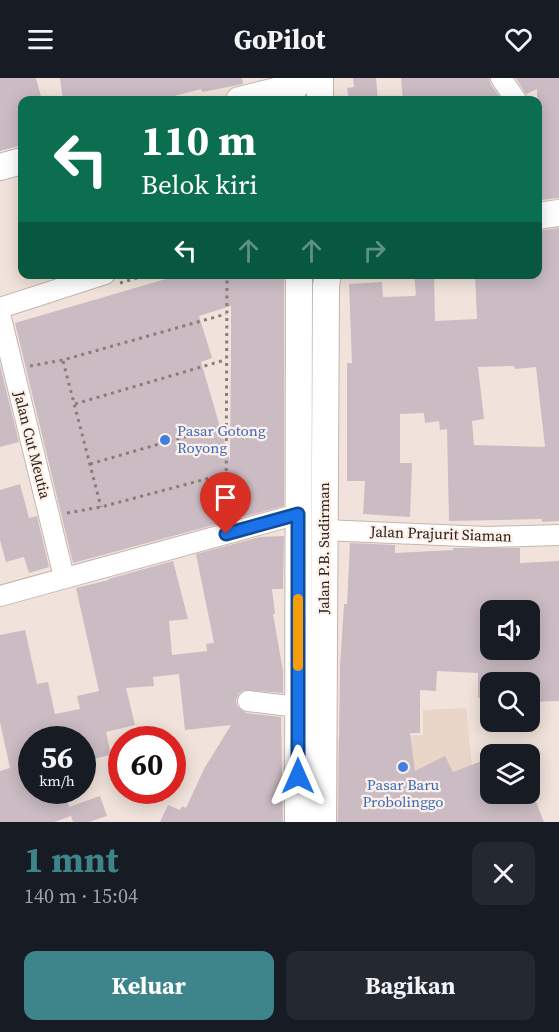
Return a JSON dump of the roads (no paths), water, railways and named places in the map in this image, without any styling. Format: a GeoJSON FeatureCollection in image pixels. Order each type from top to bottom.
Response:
{"type":"FeatureCollection","features":[{"type":"Feature","properties":{"kind":"main road"},"geometry":{"type":"LineString","coordinates":[[260,96],[308,87]]}},
{"type":"Feature","properties":{"kind":"main road"},"geometry":{"type":"LineString","coordinates":[[0,167],[18,162]]}},
{"type":"Feature","properties":{"kind":"main road"},"geometry":{"type":"LineString","coordinates":[[542,215],[559,213]]}},
{"type":"Feature","properties":{"kind":"main road","name":"Jalan P.B. Sudirman"},"geometry":{"type":"LineString","coordinates":[[298,822],[299,279]]}},
{"type":"Feature","properties":{"kind":"main road","name":"Jalan P.B. Sudirman"},"geometry":{"type":"LineString","coordinates":[[323,822],[327,279]]}},
{"type":"Feature","properties":{"kind":"street"},"geometry":{"type":"LineString","coordinates":[[501,78],[513,96]]}},
{"type":"Feature","properties":{"kind":"street"},"geometry":{"type":"LineString","coordinates":[[0,308],[111,279]]}},
{"type":"Feature","properties":{"kind":"street","name":"Jalan Cut Meutia"},"geometry":{"type":"LineString","coordinates":[[0,314],[64,577]]}},
{"type":"Feature","properties":{"kind":"street"},"geometry":{"type":"LineString","coordinates":[[0,596],[298,514]]}},
{"type":"Feature","properties":{"kind":"street","name":"Jalan Prajurit Siaman"},"geometry":{"type":"LineString","coordinates":[[324,530],[487,537],[559,535]]}},
{"type":"Feature","properties":{"kind":"street"},"geometry":{"type":"LineString","coordinates":[[248,701],[298,707]]}},
{"type":"Feature","properties":{"kind":"place","name":"Pasar Gotong Royong"},"geometry":{"type":"Point","coordinates":[165,440]}},
{"type":"Feature","properties":{"kind":"place","name":"Pasar Baru Probolinggo"},"geometry":{"type":"Point","coordinates":[403,767]}}]}
